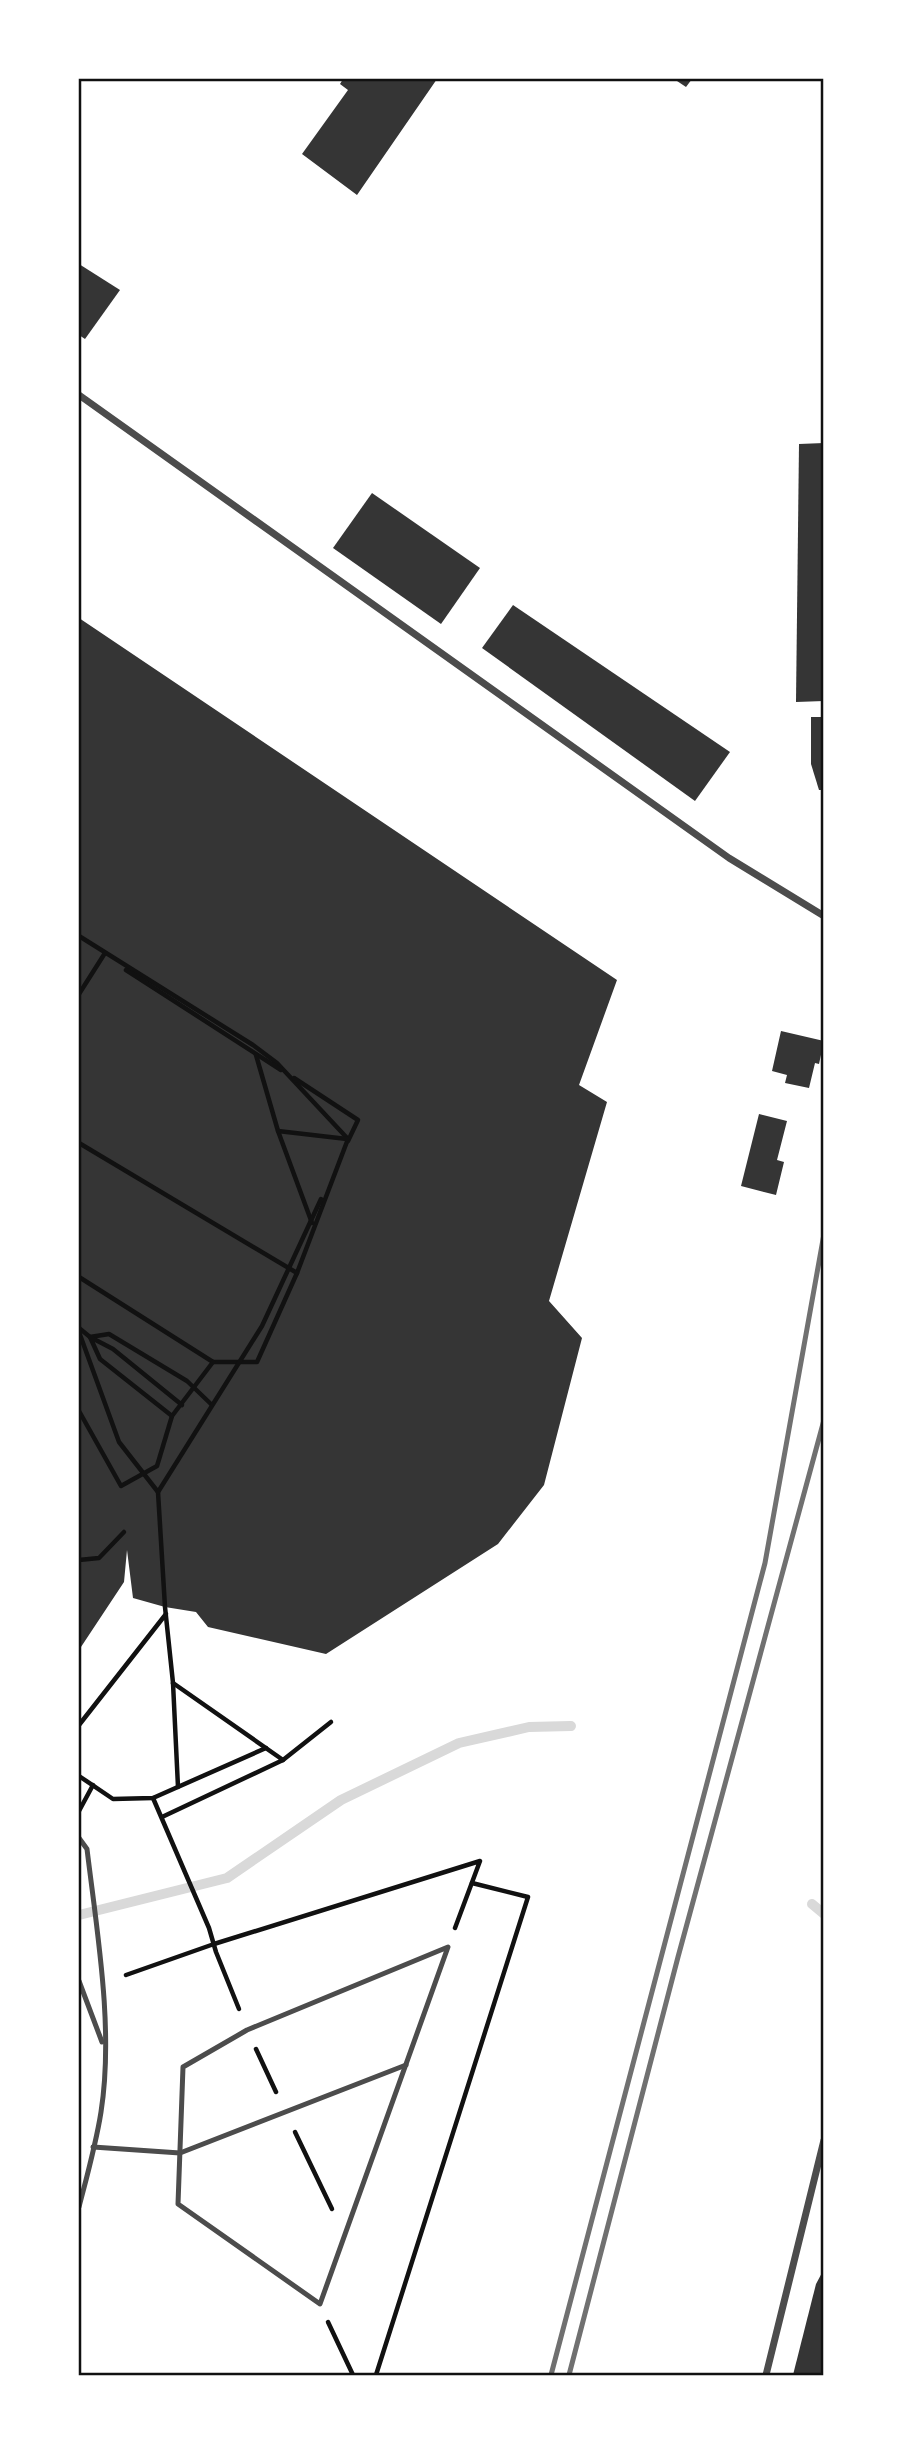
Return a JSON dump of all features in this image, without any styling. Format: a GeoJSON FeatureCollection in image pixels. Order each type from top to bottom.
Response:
{"type":"FeatureCollection","features":[{"type":"Feature","properties":{"kind":"street"},"geometry":{"type":"LineString","coordinates":[[79,395],[729,858],[824,916]]}},
{"type":"Feature","properties":{"kind":"street"},"geometry":{"type":"LineString","coordinates":[[766,2375],[824,2140]]}},
{"type":"Feature","properties":{"kind":"lane"},"geometry":{"type":"LineString","coordinates":[[79,1838],[87,1849],[101,1959],[105,2048],[101,2111],[79,2207]]}},
{"type":"Feature","properties":{"kind":"lane"},"geometry":{"type":"LineString","coordinates":[[447,1947],[320,2304],[178,2204],[183,2067],[247,2030],[447,1947]]}},
{"type":"Feature","properties":{"kind":"lane"},"geometry":{"type":"LineString","coordinates":[[79,1981],[105,2048]]}},
{"type":"Feature","properties":{"kind":"lane"},"geometry":{"type":"LineString","coordinates":[[93,2147],[180,2153],[406,2065]]}},
{"type":"Feature","properties":{"kind":"path"},"geometry":{"type":"LineString","coordinates":[[79,938],[253,1045],[277,1063],[348,1139]]}},
{"type":"Feature","properties":{"kind":"path"},"geometry":{"type":"LineString","coordinates":[[79,938],[358,1120],[262,1326],[158,1492]]}},
{"type":"Feature","properties":{"kind":"path"},"geometry":{"type":"LineString","coordinates":[[79,994],[106,953]]}},
{"type":"Feature","properties":{"kind":"path"},"geometry":{"type":"LineString","coordinates":[[253,1045],[278,1131],[313,1227]]}},
{"type":"Feature","properties":{"kind":"path"},"geometry":{"type":"LineString","coordinates":[[278,1131],[348,1139]]}},
{"type":"Feature","properties":{"kind":"path"},"geometry":{"type":"LineString","coordinates":[[79,1278],[213,1362],[257,1362],[297,1273],[348,1139]]}},
{"type":"Feature","properties":{"kind":"path"},"geometry":{"type":"LineString","coordinates":[[79,1143],[297,1273]]}},
{"type":"Feature","properties":{"kind":"path"},"geometry":{"type":"LineString","coordinates":[[79,1330],[113,1349],[182,1405]]}},
{"type":"Feature","properties":{"kind":"path"},"geometry":{"type":"LineString","coordinates":[[79,1330],[119,1442],[158,1492],[178,1787]]}},
{"type":"Feature","properties":{"kind":"path"},"geometry":{"type":"LineString","coordinates":[[90,1337],[109,1334],[187,1381],[212,1405]]}},
{"type":"Feature","properties":{"kind":"path"},"geometry":{"type":"LineString","coordinates":[[90,1337],[100,1359],[172,1416]]}},
{"type":"Feature","properties":{"kind":"path"},"geometry":{"type":"LineString","coordinates":[[79,1411],[121,1486],[157,1466],[172,1416],[213,1362]]}},
{"type":"Feature","properties":{"kind":"path"},"geometry":{"type":"LineString","coordinates":[[79,1560],[99,1558],[124,1532]]}},
{"type":"Feature","properties":{"kind":"path"},"geometry":{"type":"LineString","coordinates":[[79,1725],[166,1614]]}},
{"type":"Feature","properties":{"kind":"path"},"geometry":{"type":"LineString","coordinates":[[173,1683],[283,1760]]}},
{"type":"Feature","properties":{"kind":"path"},"geometry":{"type":"LineString","coordinates":[[160,1814],[283,1760],[331,1721]]}},
{"type":"Feature","properties":{"kind":"path"},"geometry":{"type":"LineString","coordinates":[[79,1776],[113,1799],[153,1798],[266,1748]]}},
{"type":"Feature","properties":{"kind":"path"},"geometry":{"type":"LineString","coordinates":[[79,1811],[93,1786]]}},
{"type":"Feature","properties":{"kind":"path"},"geometry":{"type":"LineString","coordinates":[[153,1798],[209,1928],[247,2030],[332,2210]]}},
{"type":"Feature","properties":{"kind":"path"},"geometry":{"type":"LineString","coordinates":[[126,1975],[214,1944],[480,1861],[447,1947]]}},
{"type":"Feature","properties":{"kind":"path"},"geometry":{"type":"LineString","coordinates":[[376,2375],[528,1897],[472,1883]]}},
{"type":"Feature","properties":{"kind":"path"},"geometry":{"type":"LineString","coordinates":[[320,2304],[353,2375]]}},
{"type":"Feature","properties":{"kind":"building"},"geometry":{"type":"Polygon","coordinates":[[[343,79],[437,79],[357,195],[302,154],[348,90],[340,84],[343,79]]]}},
{"type":"Feature","properties":{"kind":"building"},"geometry":{"type":"Polygon","coordinates":[[[674,79],[692,79],[686,87],[674,79]]]}},
{"type":"Feature","properties":{"kind":"building"},"geometry":{"type":"Polygon","coordinates":[[[79,264],[120,290],[85,339],[79,335],[79,264]]]}},
{"type":"Feature","properties":{"kind":"building"},"geometry":{"type":"Polygon","coordinates":[[[824,443],[824,701],[796,702],[799,444],[824,443]]]}},
{"type":"Feature","properties":{"kind":"building"},"geometry":{"type":"Polygon","coordinates":[[[372,493],[480,568],[441,624],[333,548],[372,493]]]}},
{"type":"Feature","properties":{"kind":"building"},"geometry":{"type":"Polygon","coordinates":[[[513,605],[730,752],[695,801],[482,648],[513,605]]]}},
{"type":"Feature","properties":{"kind":"building"},"geometry":{"type":"Polygon","coordinates":[[[79,618],[617,980],[579,1085],[607,1102],[549,1301],[582,1338],[544,1485],[498,1544],[326,1654],[208,1627],[196,1612],[133,1598],[127,1550],[124,1582],[79,1650],[79,618]]]}},
{"type":"Feature","properties":{"kind":"building"},"geometry":{"type":"Polygon","coordinates":[[[811,717],[824,717],[824,790],[819,790],[811,764],[811,717]]]}},
{"type":"Feature","properties":{"kind":"building"},"geometry":{"type":"Polygon","coordinates":[[[781,1031],[824,1041],[819,1064],[815,1063],[809,1088],[785,1083],[787,1075],[772,1071],[781,1031]]]}},
{"type":"Feature","properties":{"kind":"building"},"geometry":{"type":"Polygon","coordinates":[[[759,1114],[787,1121],[777,1160],[784,1162],[776,1195],[741,1186],[759,1114]]]}},
{"type":"Feature","properties":{"kind":"building"},"geometry":{"type":"Polygon","coordinates":[[[824,2269],[824,2375],[793,2375],[816,2284],[824,2269]]]}},
{"type":"Feature","properties":{"kind":"waterway"},"geometry":{"type":"LineString","coordinates":[[79,1915],[227,1878],[341,1800],[459,1743],[529,1727],[571,1726]]}},
{"type":"Feature","properties":{"kind":"waterway"},"geometry":{"type":"LineString","coordinates":[[812,1904],[824,1914]]}},
{"type":"Feature","properties":{"kind":"railway"},"geometry":{"type":"LineString","coordinates":[[551,2375],[765,1563],[824,1234]]}},
{"type":"Feature","properties":{"kind":"railway"},"geometry":{"type":"LineString","coordinates":[[569,2375],[678,1957],[824,1420]]}}]}
